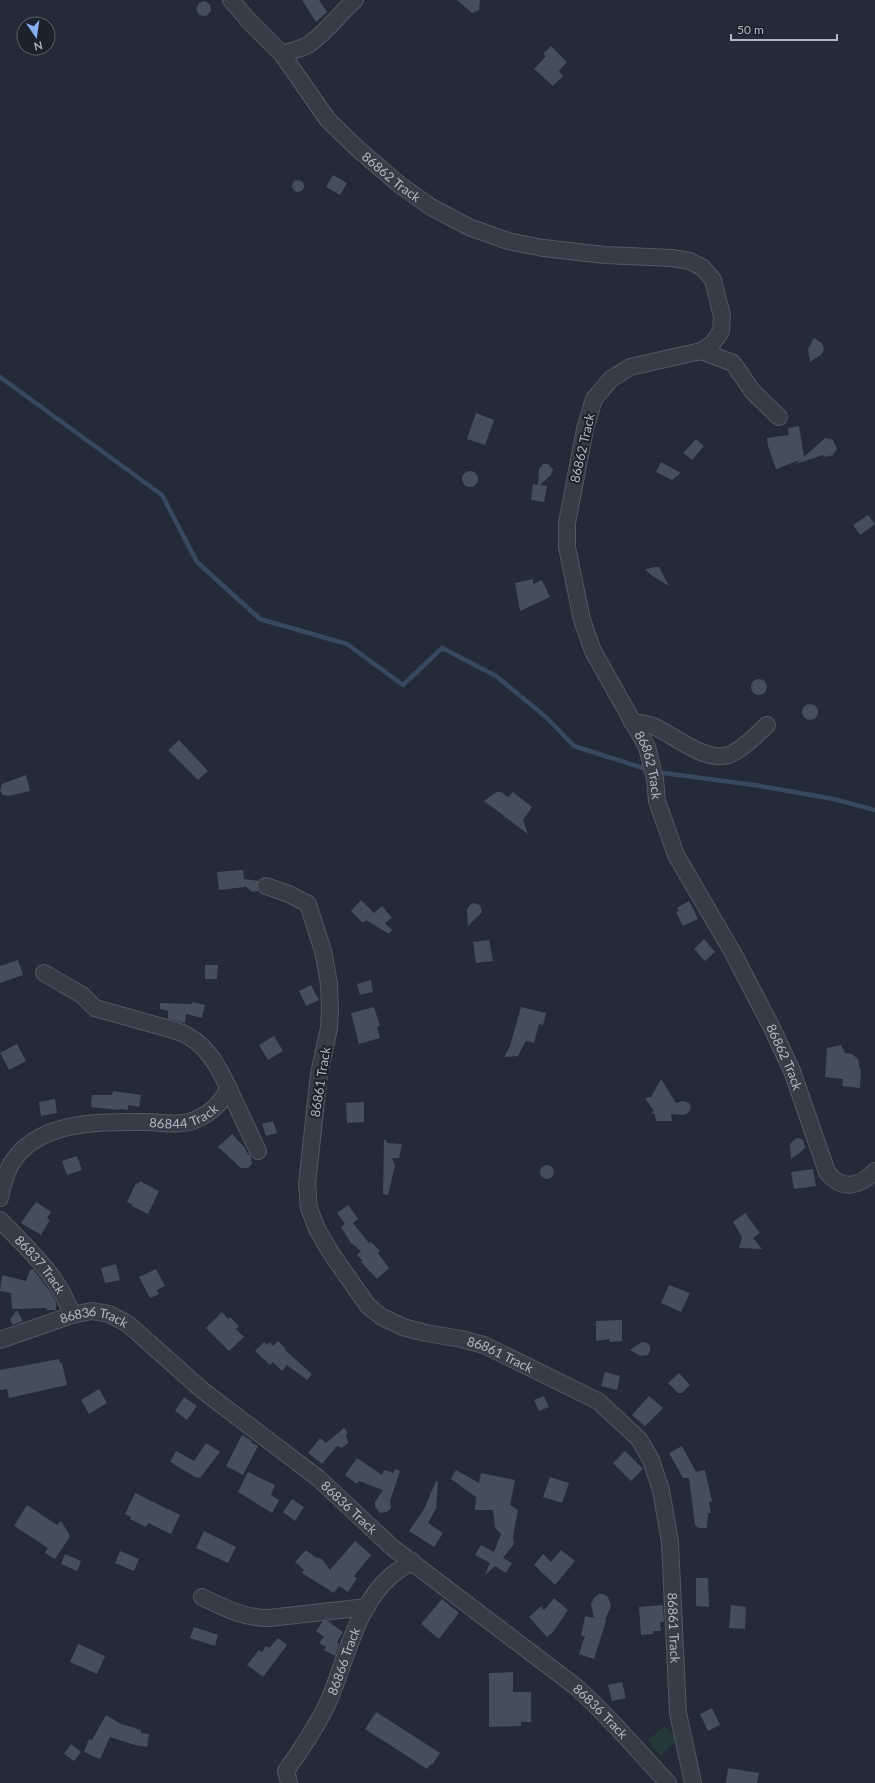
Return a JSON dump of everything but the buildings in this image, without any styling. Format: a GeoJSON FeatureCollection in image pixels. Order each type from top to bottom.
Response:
{"type":"FeatureCollection","features":[{"type":"Feature","properties":{"kind":"street","name":"86862 Track"},"geometry":{"type":"LineString","coordinates":[[231,0],[249,21],[282,54],[328,120],[359,150],[400,185],[431,207],[470,227],[508,241],[543,248],[672,258],[690,261],[704,268],[712,280],[722,316],[721,331],[713,343],[701,350],[630,367],[611,380],[594,399],[584,428],[567,523],[567,547],[582,620],[593,651],[632,722],[648,747],[655,779],[657,801],[676,855],[736,958],[772,1028],[792,1071],[827,1172],[834,1181],[846,1185],[857,1183],[875,1170]]}},
{"type":"Feature","properties":{"kind":"street"},"geometry":{"type":"LineString","coordinates":[[282,54],[307,46],[320,36],[342,11],[355,0]]}},
{"type":"Feature","properties":{"kind":"street"},"geometry":{"type":"LineString","coordinates":[[701,350],[733,363],[753,392],[779,417]]}},
{"type":"Feature","properties":{"kind":"street"},"geometry":{"type":"LineString","coordinates":[[632,722],[652,725],[710,756],[722,756],[735,751],[767,725]]}},
{"type":"Feature","properties":{"kind":"street","name":"86861 Track"},"geometry":{"type":"LineString","coordinates":[[266,886],[289,894],[308,904],[323,951],[328,983],[330,1008],[329,1028],[319,1074],[307,1184],[309,1208],[317,1229],[331,1253],[368,1306],[382,1318],[418,1331],[484,1345],[598,1401],[639,1439],[651,1460],[661,1490],[670,1542],[678,1714],[693,1783]]}},
{"type":"Feature","properties":{"kind":"street","name":"86844 Track"},"geometry":{"type":"LineString","coordinates":[[0,1198],[10,1167],[17,1157],[25,1149],[46,1135],[63,1129],[88,1124],[115,1122],[183,1123],[196,1120],[216,1106],[224,1098],[229,1088],[212,1057],[188,1035],[95,1008],[82,996],[44,973]]}},
{"type":"Feature","properties":{"kind":"street"},"geometry":{"type":"LineString","coordinates":[[229,1088],[258,1151]]}},
{"type":"Feature","properties":{"kind":"street","name":"86837 Track"},"geometry":{"type":"LineString","coordinates":[[0,1220],[44,1265],[61,1288],[72,1315]]}},
{"type":"Feature","properties":{"kind":"street","name":"86836 Track"},"geometry":{"type":"LineString","coordinates":[[0,1340],[72,1315],[92,1312],[109,1314],[128,1324],[145,1337],[202,1390],[318,1478],[393,1548],[576,1686],[598,1706],[619,1731],[668,1783]]}},
{"type":"Feature","properties":{"kind":"street","name":"86866 Track"},"geometry":{"type":"LineString","coordinates":[[287,1777],[326,1707],[367,1607],[376,1592],[392,1575],[412,1561]]}},
{"type":"Feature","properties":{"kind":"street"},"geometry":{"type":"LineString","coordinates":[[202,1597],[253,1618],[269,1618],[367,1607]]}},
{"type":"Feature","properties":{"kind":"shaded area"},"geometry":{"type":"Polygon","coordinates":[[[665,1726],[678,1740],[660,1755],[648,1740],[665,1726]]]}},
{"type":"Feature","properties":{"kind":"waterway"},"geometry":{"type":"LineString","coordinates":[[0,377],[162,495],[197,562],[260,619],[347,644],[403,685],[442,648],[496,676],[547,718],[574,746],[649,770]]}},
{"type":"Feature","properties":{"kind":"waterway"},"geometry":{"type":"LineString","coordinates":[[656,772],[754,785],[834,799],[875,810]]}}]}
